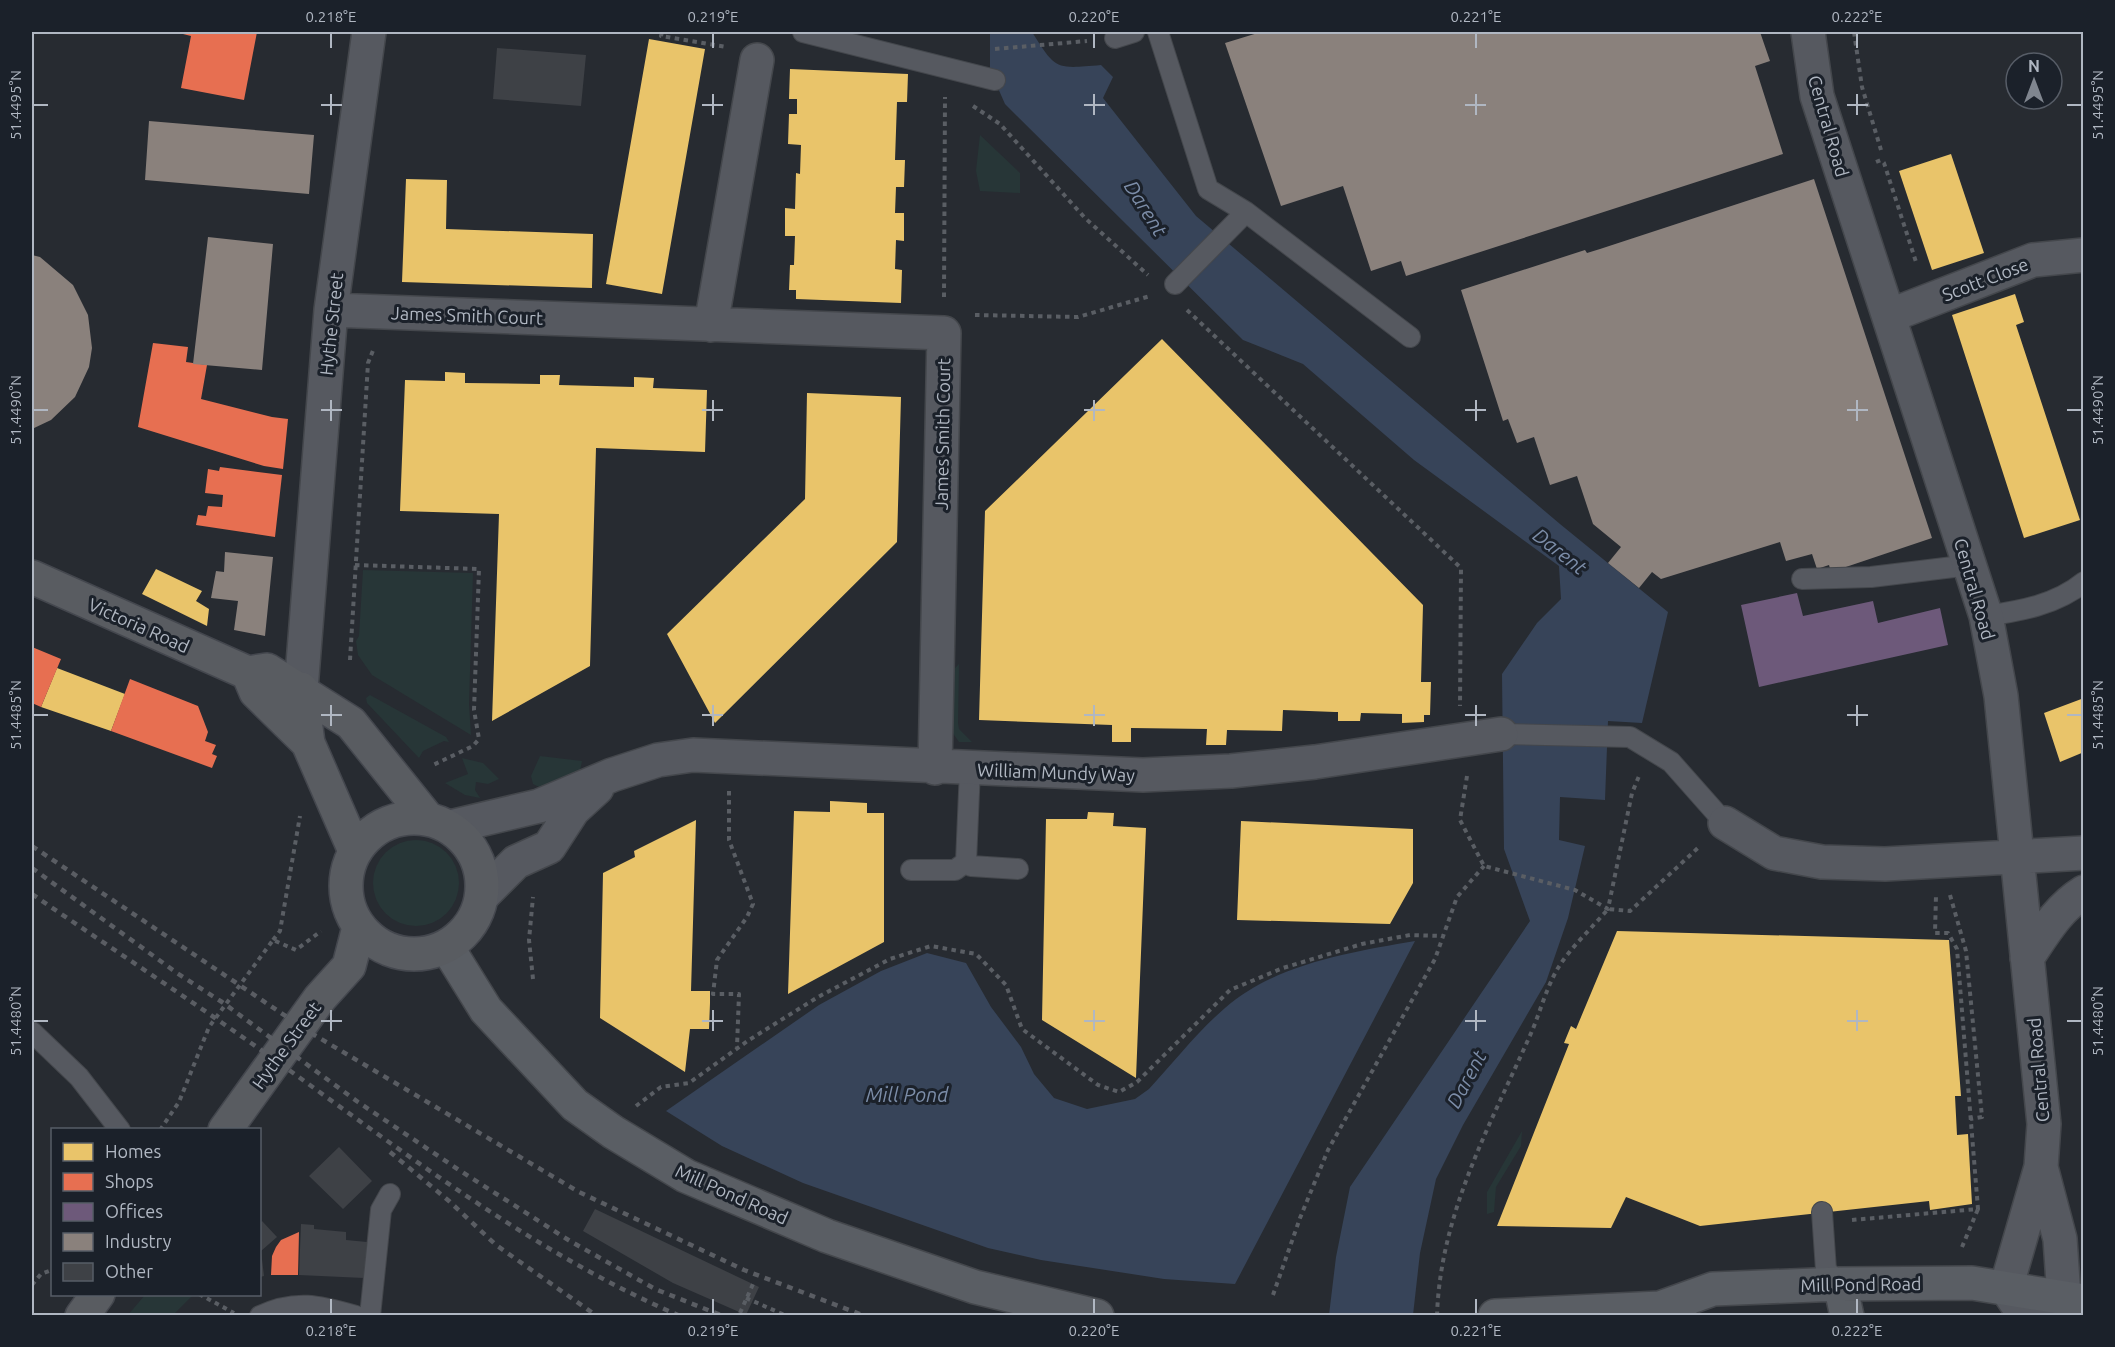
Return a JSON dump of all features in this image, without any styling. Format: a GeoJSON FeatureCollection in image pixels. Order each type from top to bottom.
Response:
{"type":"FeatureCollection","features":[{"type":"Feature","properties":{"kind":"main road","name":"Victoria Road"},"geometry":{"type":"LineString","coordinates":[[32,577],[248,673],[267,670],[301,689],[351,723],[439,823],[473,849],[482,871],[483,895],[476,918],[468,930],[447,947],[413,955],[390,950],[369,938],[355,918]]}},
{"type":"Feature","properties":{"kind":"main road"},"geometry":{"type":"LineString","coordinates":[[248,673],[256,692],[308,743]]}},
{"type":"Feature","properties":{"kind":"main road"},"geometry":{"type":"LineString","coordinates":[[301,689],[308,743],[355,851]]}},
{"type":"Feature","properties":{"kind":"main road"},"geometry":{"type":"LineString","coordinates":[[355,918],[346,891],[348,867],[355,851],[374,830],[396,820],[439,823]]}},
{"type":"Feature","properties":{"kind":"main road","name":"Hythe Street"},"geometry":{"type":"LineString","coordinates":[[226,1128],[320,998],[349,966],[355,918]]}},
{"type":"Feature","properties":{"kind":"main road"},"geometry":{"type":"LineString","coordinates":[[82,1316],[97,1296]]}},
{"type":"Feature","properties":{"kind":"street","name":"Hythe Street"},"geometry":{"type":"LineString","coordinates":[[301,689],[332,310],[369,32]]}},
{"type":"Feature","properties":{"kind":"street","name":"Central Road"},"geometry":{"type":"LineString","coordinates":[[1808,32],[1817,96],[1986,616],[2001,696],[2044,1124],[2041,1167],[2006,1288]]}},
{"type":"Feature","properties":{"kind":"street"},"geometry":{"type":"LineString","coordinates":[[711,325],[743,54]]}},
{"type":"Feature","properties":{"kind":"street","name":"Scott Close"},"geometry":{"type":"LineString","coordinates":[[1889,316],[2033,260],[2084,255]]}},
{"type":"Feature","properties":{"kind":"street","name":"James Smith Court"},"geometry":{"type":"LineString","coordinates":[[332,310],[711,325],[957,324],[935,768]]}},
{"type":"Feature","properties":{"kind":"street","name":"William Mundy Way"},"geometry":{"type":"LineString","coordinates":[[439,823],[539,806],[612,775],[658,760],[693,755],[935,768],[1143,775],[1231,771],[1315,762],[1487,736]]}},
{"type":"Feature","properties":{"kind":"street","name":"William Mundy Way"},"geometry":{"type":"LineString","coordinates":[[483,895],[516,862],[549,847],[573,810],[612,775]]}},
{"type":"Feature","properties":{"kind":"street"},"geometry":{"type":"LineString","coordinates":[[1725,823],[1774,853],[1822,862],[1885,864],[2084,853]]}},
{"type":"Feature","properties":{"kind":"street"},"geometry":{"type":"LineString","coordinates":[[2027,958],[2052,919],[2068,902],[2084,892]]}},
{"type":"Feature","properties":{"kind":"street","name":"Mill Pond Road"},"geometry":{"type":"LineString","coordinates":[[447,947],[486,1010],[575,1105],[613,1132],[686,1176],[827,1236],[975,1287],[1097,1316]]}},
{"type":"Feature","properties":{"kind":"street","name":"Central Road"},"geometry":{"type":"LineString","coordinates":[[2041,1167],[2060,1239],[2065,1304]]}},
{"type":"Feature","properties":{"kind":"street","name":"Mill Pond Road"},"geometry":{"type":"LineString","coordinates":[[1660,1308],[1713,1289],[1840,1284],[1972,1283],[2006,1288],[2065,1304]]}},
{"type":"Feature","properties":{"kind":"street"},"geometry":{"type":"LineString","coordinates":[[1840,1284],[1847,1316]]}},
{"type":"Feature","properties":{"kind":"street"},"geometry":{"type":"LineString","coordinates":[[2006,1288],[2025,1316]]}},
{"type":"Feature","properties":{"kind":"street","name":"Mill Pond Road"},"geometry":{"type":"LineString","coordinates":[[1495,1316],[1660,1308],[1706,1316]]}},
{"type":"Feature","properties":{"kind":"lane"},"geometry":{"type":"LineString","coordinates":[[803,32],[994,80]]}},
{"type":"Feature","properties":{"kind":"lane"},"geometry":{"type":"LineString","coordinates":[[1115,38],[1134,32]]}},
{"type":"Feature","properties":{"kind":"lane"},"geometry":{"type":"LineString","coordinates":[[1158,32],[1208,189],[1246,212],[1410,337]]}},
{"type":"Feature","properties":{"kind":"lane"},"geometry":{"type":"LineString","coordinates":[[1171,288],[1246,212]]}},
{"type":"Feature","properties":{"kind":"lane"},"geometry":{"type":"LineString","coordinates":[[1802,579],[1871,577],[1970,565]]}},
{"type":"Feature","properties":{"kind":"lane"},"geometry":{"type":"LineString","coordinates":[[1986,616],[2042,605],[2074,590],[2084,582]]}},
{"type":"Feature","properties":{"kind":"lane"},"geometry":{"type":"LineString","coordinates":[[1487,736],[1637,742],[1671,762],[1725,823]]}},
{"type":"Feature","properties":{"kind":"lane"},"geometry":{"type":"LineString","coordinates":[[966,862],[970,769]]}},
{"type":"Feature","properties":{"kind":"lane"},"geometry":{"type":"LineString","coordinates":[[966,862],[971,866],[1018,868]]}},
{"type":"Feature","properties":{"kind":"lane"},"geometry":{"type":"LineString","coordinates":[[911,870],[955,870],[966,862]]}},
{"type":"Feature","properties":{"kind":"lane"},"geometry":{"type":"LineString","coordinates":[[32,1032],[79,1077],[118,1128]]}},
{"type":"Feature","properties":{"kind":"lane"},"geometry":{"type":"LineString","coordinates":[[370,1316],[381,1210],[390,1194]]}},
{"type":"Feature","properties":{"kind":"lane"},"geometry":{"type":"LineString","coordinates":[[1822,1212],[1826,1270],[1840,1284]]}},
{"type":"Feature","properties":{"kind":"lane"},"geometry":{"type":"LineString","coordinates":[[260,1316],[277,1308],[313,1304],[356,1316]]}},
{"type":"Feature","properties":{"kind":"path"},"geometry":{"type":"LineString","coordinates":[[662,32],[661,36],[743,54]]}},
{"type":"Feature","properties":{"kind":"path"},"geometry":{"type":"LineString","coordinates":[[1854,32],[1862,87],[1881,150]]}},
{"type":"Feature","properties":{"kind":"path"},"geometry":{"type":"LineString","coordinates":[[1038,46],[1115,38]]}},
{"type":"Feature","properties":{"kind":"path"},"geometry":{"type":"LineString","coordinates":[[945,88],[957,324],[1078,317],[1171,288]]}},
{"type":"Feature","properties":{"kind":"path"},"geometry":{"type":"LineString","coordinates":[[964,100],[1000,124],[1085,218],[1171,288],[1461,568],[1460,709],[1487,736],[1460,820],[1484,866],[1575,890],[1608,909],[1630,911],[1725,823]]}},
{"type":"Feature","properties":{"kind":"path"},"geometry":{"type":"LineString","coordinates":[[1884,163],[1917,265]]}},
{"type":"Feature","properties":{"kind":"path"},"geometry":{"type":"LineString","coordinates":[[350,660],[368,363],[372,351],[378,344]]}},
{"type":"Feature","properties":{"kind":"path"},"geometry":{"type":"LineString","coordinates":[[355,565],[479,569],[474,719],[479,738],[467,750],[428,767]]}},
{"type":"Feature","properties":{"kind":"path"},"geometry":{"type":"LineString","coordinates":[[1437,1316],[1438,1288],[1459,1197],[1476,1152],[1529,1038],[1558,968],[1608,909],[1637,742]]}},
{"type":"Feature","properties":{"kind":"path"},"geometry":{"type":"LineString","coordinates":[[729,806],[730,846],[753,904],[747,917],[717,960],[713,994],[739,994],[737,1048]]}},
{"type":"Feature","properties":{"kind":"path"},"geometry":{"type":"LineString","coordinates":[[161,1128],[179,1102],[209,1027],[280,931],[300,816],[308,807]]}},
{"type":"Feature","properties":{"kind":"path"},"geometry":{"type":"LineString","coordinates":[[1273,1295],[1300,1218],[1328,1150],[1435,959],[1457,897],[1484,866]]}},
{"type":"Feature","properties":{"kind":"path"},"geometry":{"type":"LineString","coordinates":[[1950,887],[1966,951],[1981,1105],[1982,1117],[1970,1119]]}},
{"type":"Feature","properties":{"kind":"path"},"geometry":{"type":"LineString","coordinates":[[533,979],[529,940],[530,911],[534,893]]}},
{"type":"Feature","properties":{"kind":"path"},"geometry":{"type":"LineString","coordinates":[[1936,900],[1935,933],[1948,933],[1957,949],[1978,1209],[1968,1233]]}},
{"type":"Feature","properties":{"kind":"path"},"geometry":{"type":"LineString","coordinates":[[273,940],[296,950],[355,918]]}},
{"type":"Feature","properties":{"kind":"path"},"geometry":{"type":"LineString","coordinates":[[633,1108],[661,1087],[689,1083],[737,1048],[818,997],[890,959],[931,946],[976,954],[1006,985],[1022,1029],[1098,1085],[1119,1092],[1137,1082],[1230,990],[1282,968],[1362,944],[1410,934],[1443,936]]}},
{"type":"Feature","properties":{"kind":"path"},"geometry":{"type":"LineString","coordinates":[[1850,1220],[1978,1209]]}},
{"type":"Feature","properties":{"kind":"path"},"geometry":{"type":"LineString","coordinates":[[32,1284],[41,1274],[51,1270]]}},
{"type":"Feature","properties":{"kind":"path"},"geometry":{"type":"LineString","coordinates":[[740,1313],[753,1284]]}},
{"type":"Feature","properties":{"kind":"path"},"geometry":{"type":"LineString","coordinates":[[203,1296],[239,1316]]}},
{"type":"Feature","properties":{"kind":"path"},"geometry":{"type":"LineString","coordinates":[[746,1298],[787,1316]]}},
{"type":"Feature","properties":{"kind":"shaded area"},"geometry":{"type":"Polygon","coordinates":[[[980,135],[1020,173],[1020,193],[980,191],[976,171],[980,135]]]}},
{"type":"Feature","properties":{"kind":"shaded area"},"geometry":{"type":"Polygon","coordinates":[[[363,570],[473,573],[469,704],[471,735],[372,675],[358,655],[356,641],[359,636],[363,570]]]}},
{"type":"Feature","properties":{"kind":"shaded area"},"geometry":{"type":"Polygon","coordinates":[[[959,664],[959,729],[972,742],[959,742],[952,732],[953,670],[959,664]]]}},
{"type":"Feature","properties":{"kind":"shaded area"},"geometry":{"type":"Polygon","coordinates":[[[370,695],[446,737],[449,742],[444,741],[423,751],[419,758],[367,703],[366,698],[370,695]]]}},
{"type":"Feature","properties":{"kind":"shaded area"},"geometry":{"type":"Polygon","coordinates":[[[540,756],[582,761],[580,771],[543,789],[533,784],[531,776],[540,756]]]}},
{"type":"Feature","properties":{"kind":"shaded area"},"geometry":{"type":"Polygon","coordinates":[[[462,758],[483,763],[499,779],[488,784],[476,782],[475,790],[480,798],[465,795],[445,783],[468,774],[462,758]]]}},
{"type":"Feature","properties":{"kind":"shaded area"},"geometry":{"type":"Polygon","coordinates":[[[408,840],[424,840],[447,852],[456,866],[459,883],[456,900],[447,914],[424,926],[408,926],[392,919],[380,907],[373,891],[373,875],[380,859],[392,847],[408,840]]]}},
{"type":"Feature","properties":{"kind":"shaded area"},"geometry":{"type":"Polygon","coordinates":[[[1522,1131],[1521,1146],[1496,1187],[1494,1212],[1487,1214],[1487,1192],[1522,1131]]]}},
{"type":"Feature","properties":{"kind":"shaded area"},"geometry":{"type":"Polygon","coordinates":[[[144,1296],[192,1296],[173,1315],[128,1315],[144,1296]]]}},
{"type":"Feature","properties":{"kind":"water","name":"Darent"},"geometry":{"type":"Polygon","coordinates":[[[990,32],[1032,32],[1046,54],[1058,64],[1074,67],[1101,65],[1113,77],[1103,98],[1196,216],[1560,524],[1668,612],[1642,723],[1608,721],[1605,800],[1560,797],[1559,840],[1585,846],[1568,918],[1546,982],[1463,1125],[1436,1179],[1420,1253],[1413,1315],[1329,1315],[1336,1257],[1350,1187],[1530,921],[1504,849],[1502,674],[1537,623],[1561,599],[1559,566],[1414,460],[1303,364],[1243,340],[1005,104],[990,70],[990,32]]]}},
{"type":"Feature","properties":{"kind":"water","name":"Mill Pond"},"geometry":{"type":"Polygon","coordinates":[[[1415,941],[1235,1284],[1164,1279],[1041,1260],[988,1248],[803,1183],[722,1146],[666,1111],[819,1005],[881,971],[927,953],[966,963],[991,1007],[1021,1047],[1034,1074],[1054,1098],[1087,1109],[1135,1099],[1149,1089],[1195,1037],[1225,1008],[1245,993],[1267,981],[1290,970],[1340,955],[1415,941]]]}},
{"type":"Feature","properties":{"kind":"building: Homes"},"geometry":{"type":"Polygon","coordinates":[[[649,39],[705,49],[662,294],[606,284],[649,39]]]}},
{"type":"Feature","properties":{"kind":"building: Homes"},"geometry":{"type":"Polygon","coordinates":[[[790,69],[908,74],[907,102],[897,102],[895,160],[905,160],[904,187],[896,187],[895,213],[904,213],[904,241],[896,240],[895,269],[902,270],[901,303],[796,299],[796,290],[789,290],[790,265],[794,265],[795,236],[785,236],[785,208],[795,209],[796,173],[800,174],[801,145],[788,144],[789,114],[797,114],[797,99],[789,99],[790,69]]]}},
{"type":"Feature","properties":{"kind":"building: Homes"},"geometry":{"type":"Polygon","coordinates":[[[1951,154],[1984,253],[1932,270],[1899,171],[1951,154]]]}},
{"type":"Feature","properties":{"kind":"building: Homes"},"geometry":{"type":"Polygon","coordinates":[[[406,179],[447,180],[446,229],[593,234],[592,288],[402,282],[406,179]]]}},
{"type":"Feature","properties":{"kind":"building: Homes"},"geometry":{"type":"Polygon","coordinates":[[[2015,294],[2024,322],[2016,325],[2080,520],[2024,538],[1952,315],[2015,294]]]}},
{"type":"Feature","properties":{"kind":"building: Homes"},"geometry":{"type":"Polygon","coordinates":[[[1162,339],[1423,605],[1421,682],[1431,682],[1430,715],[1424,715],[1424,722],[1402,723],[1402,714],[1361,713],[1360,721],[1338,721],[1338,712],[1283,710],[1282,731],[1227,730],[1226,745],[1206,745],[1207,729],[1131,728],[1131,742],[1112,742],[1112,725],[979,720],[985,511],[1162,339]]]}},
{"type":"Feature","properties":{"kind":"building: Homes"},"geometry":{"type":"Polygon","coordinates":[[[445,372],[465,373],[465,383],[540,384],[540,375],[560,375],[559,385],[634,387],[634,377],[654,378],[653,388],[707,390],[705,452],[596,448],[590,666],[492,721],[499,514],[400,511],[405,380],[445,381],[445,372]]]}},
{"type":"Feature","properties":{"kind":"building: Homes"},"geometry":{"type":"Polygon","coordinates":[[[807,393],[901,397],[897,542],[715,723],[667,634],[805,499],[807,393]]]}},
{"type":"Feature","properties":{"kind":"building: Homes"},"geometry":{"type":"Polygon","coordinates":[[[156,569],[202,591],[196,601],[209,609],[207,626],[142,594],[156,569]]]}},
{"type":"Feature","properties":{"kind":"building: Homes"},"geometry":{"type":"Polygon","coordinates":[[[57,668],[125,694],[111,731],[41,707],[57,668]]]}},
{"type":"Feature","properties":{"kind":"building: Homes"},"geometry":{"type":"Polygon","coordinates":[[[2084,698],[2084,752],[2060,762],[2044,713],[2084,698]]]}},
{"type":"Feature","properties":{"kind":"building: Homes"},"geometry":{"type":"Polygon","coordinates":[[[830,801],[867,803],[867,813],[884,813],[884,942],[788,994],[794,811],[830,812],[830,801]]]}},
{"type":"Feature","properties":{"kind":"building: Homes"},"geometry":{"type":"Polygon","coordinates":[[[1088,812],[1114,813],[1113,826],[1146,828],[1136,1078],[1042,1020],[1046,819],[1087,819],[1088,812]]]}},
{"type":"Feature","properties":{"kind":"building: Homes"},"geometry":{"type":"Polygon","coordinates":[[[696,820],[691,991],[710,991],[709,1029],[690,1029],[685,1072],[600,1018],[603,873],[635,857],[634,851],[696,820]]]}},
{"type":"Feature","properties":{"kind":"building: Homes"},"geometry":{"type":"Polygon","coordinates":[[[1241,821],[1413,829],[1413,883],[1390,924],[1237,920],[1241,821]]]}},
{"type":"Feature","properties":{"kind":"building: Homes"},"geometry":{"type":"Polygon","coordinates":[[[1617,931],[1949,940],[1961,1096],[1955,1096],[1957,1135],[1968,1134],[1972,1204],[1930,1210],[1929,1201],[1700,1226],[1626,1197],[1611,1228],[1497,1226],[1569,1044],[1564,1043],[1571,1026],[1576,1029],[1617,931]]]}},
{"type":"Feature","properties":{"kind":"building: Shops"},"geometry":{"type":"Polygon","coordinates":[[[175,32],[257,32],[244,100],[181,88],[191,36],[175,32]]]}},
{"type":"Feature","properties":{"kind":"building: Shops"},"geometry":{"type":"Polygon","coordinates":[[[153,343],[188,347],[186,362],[207,365],[201,399],[288,419],[283,469],[264,466],[138,427],[153,343]]]}},
{"type":"Feature","properties":{"kind":"building: Shops"},"geometry":{"type":"Polygon","coordinates":[[[220,467],[282,475],[275,537],[196,525],[198,515],[206,516],[208,506],[222,507],[223,495],[205,493],[208,469],[219,471],[220,467]]]}},
{"type":"Feature","properties":{"kind":"building: Shops"},"geometry":{"type":"Polygon","coordinates":[[[32,647],[61,659],[41,707],[32,703],[32,647]]]}},
{"type":"Feature","properties":{"kind":"building: Shops"},"geometry":{"type":"Polygon","coordinates":[[[130,679],[198,706],[208,732],[205,741],[216,745],[212,754],[217,756],[212,768],[111,731],[130,679]]]}},
{"type":"Feature","properties":{"kind":"building: Shops"},"geometry":{"type":"Polygon","coordinates":[[[299,1232],[298,1275],[271,1275],[272,1256],[276,1247],[281,1240],[299,1232]]]}},
{"type":"Feature","properties":{"kind":"building: Offices"},"geometry":{"type":"Polygon","coordinates":[[[1797,593],[1803,616],[1873,601],[1878,623],[1940,608],[1948,645],[1759,687],[1741,605],[1797,593]]]}},
{"type":"Feature","properties":{"kind":"building: Industry"},"geometry":{"type":"Polygon","coordinates":[[[1261,32],[1760,32],[1770,61],[1755,66],[1783,154],[1406,276],[1401,261],[1371,271],[1343,186],[1281,206],[1225,43],[1261,32]]]}},
{"type":"Feature","properties":{"kind":"building: Industry"},"geometry":{"type":"Polygon","coordinates":[[[149,121],[314,135],[309,194],[145,180],[149,121]]]}},
{"type":"Feature","properties":{"kind":"building: Industry"},"geometry":{"type":"Polygon","coordinates":[[[1814,179],[1932,538],[1831,572],[1829,565],[1817,569],[1812,554],[1786,561],[1780,542],[1661,579],[1652,572],[1639,588],[1608,563],[1621,547],[1593,524],[1577,476],[1550,485],[1534,437],[1517,443],[1508,419],[1503,421],[1461,290],[1585,250],[1587,253],[1600,249],[1814,179]]]}},
{"type":"Feature","properties":{"kind":"building: Industry"},"geometry":{"type":"Polygon","coordinates":[[[208,237],[273,244],[262,370],[193,364],[208,237]]]}},
{"type":"Feature","properties":{"kind":"building: Industry"},"geometry":{"type":"Polygon","coordinates":[[[32,255],[40,257],[73,285],[88,315],[92,348],[89,367],[75,397],[51,420],[32,429],[32,255]]]}},
{"type":"Feature","properties":{"kind":"building: Industry"},"geometry":{"type":"Polygon","coordinates":[[[225,552],[273,557],[265,636],[234,630],[238,601],[211,598],[216,571],[224,572],[225,552]]]}},
{"type":"Feature","properties":{"kind":"building: Other"},"geometry":{"type":"Polygon","coordinates":[[[497,48],[586,55],[581,106],[493,99],[497,48]]]}},
{"type":"Feature","properties":{"kind":"building: Other"},"geometry":{"type":"Polygon","coordinates":[[[339,1147],[372,1181],[343,1209],[309,1176],[339,1147]]]}},
{"type":"Feature","properties":{"kind":"building: Other"},"geometry":{"type":"Polygon","coordinates":[[[595,1209],[759,1287],[746,1315],[673,1283],[583,1231],[595,1209]]]}},
{"type":"Feature","properties":{"kind":"building: Other"},"geometry":{"type":"Polygon","coordinates":[[[262,1221],[277,1237],[261,1251],[262,1221]]]}},
{"type":"Feature","properties":{"kind":"building: Other"},"geometry":{"type":"Polygon","coordinates":[[[301,1224],[314,1225],[314,1229],[346,1232],[346,1240],[367,1242],[364,1278],[299,1275],[301,1224]]]}},
{"type":"Feature","properties":{"kind":"building: Other"},"geometry":{"type":"Polygon","coordinates":[[[261,1251],[264,1276],[261,1277],[261,1251]]]}},
{"type":"Feature","properties":{"kind":"railway"},"geometry":{"type":"LineString","coordinates":[[32,846],[311,1033],[579,1192],[744,1270],[865,1316]]}},
{"type":"Feature","properties":{"kind":"railway"},"geometry":{"type":"LineString","coordinates":[[32,868],[177,973],[222,1002],[358,1102],[459,1170],[570,1241],[655,1289],[723,1316]]}},
{"type":"Feature","properties":{"kind":"railway"},"geometry":{"type":"LineString","coordinates":[[32,894],[220,1021],[426,1168],[524,1233],[627,1291],[680,1316]]}},
{"type":"Feature","properties":{"kind":"railway"},"geometry":{"type":"LineString","coordinates":[[390,1152],[449,1201],[496,1245],[597,1316]]}}]}
